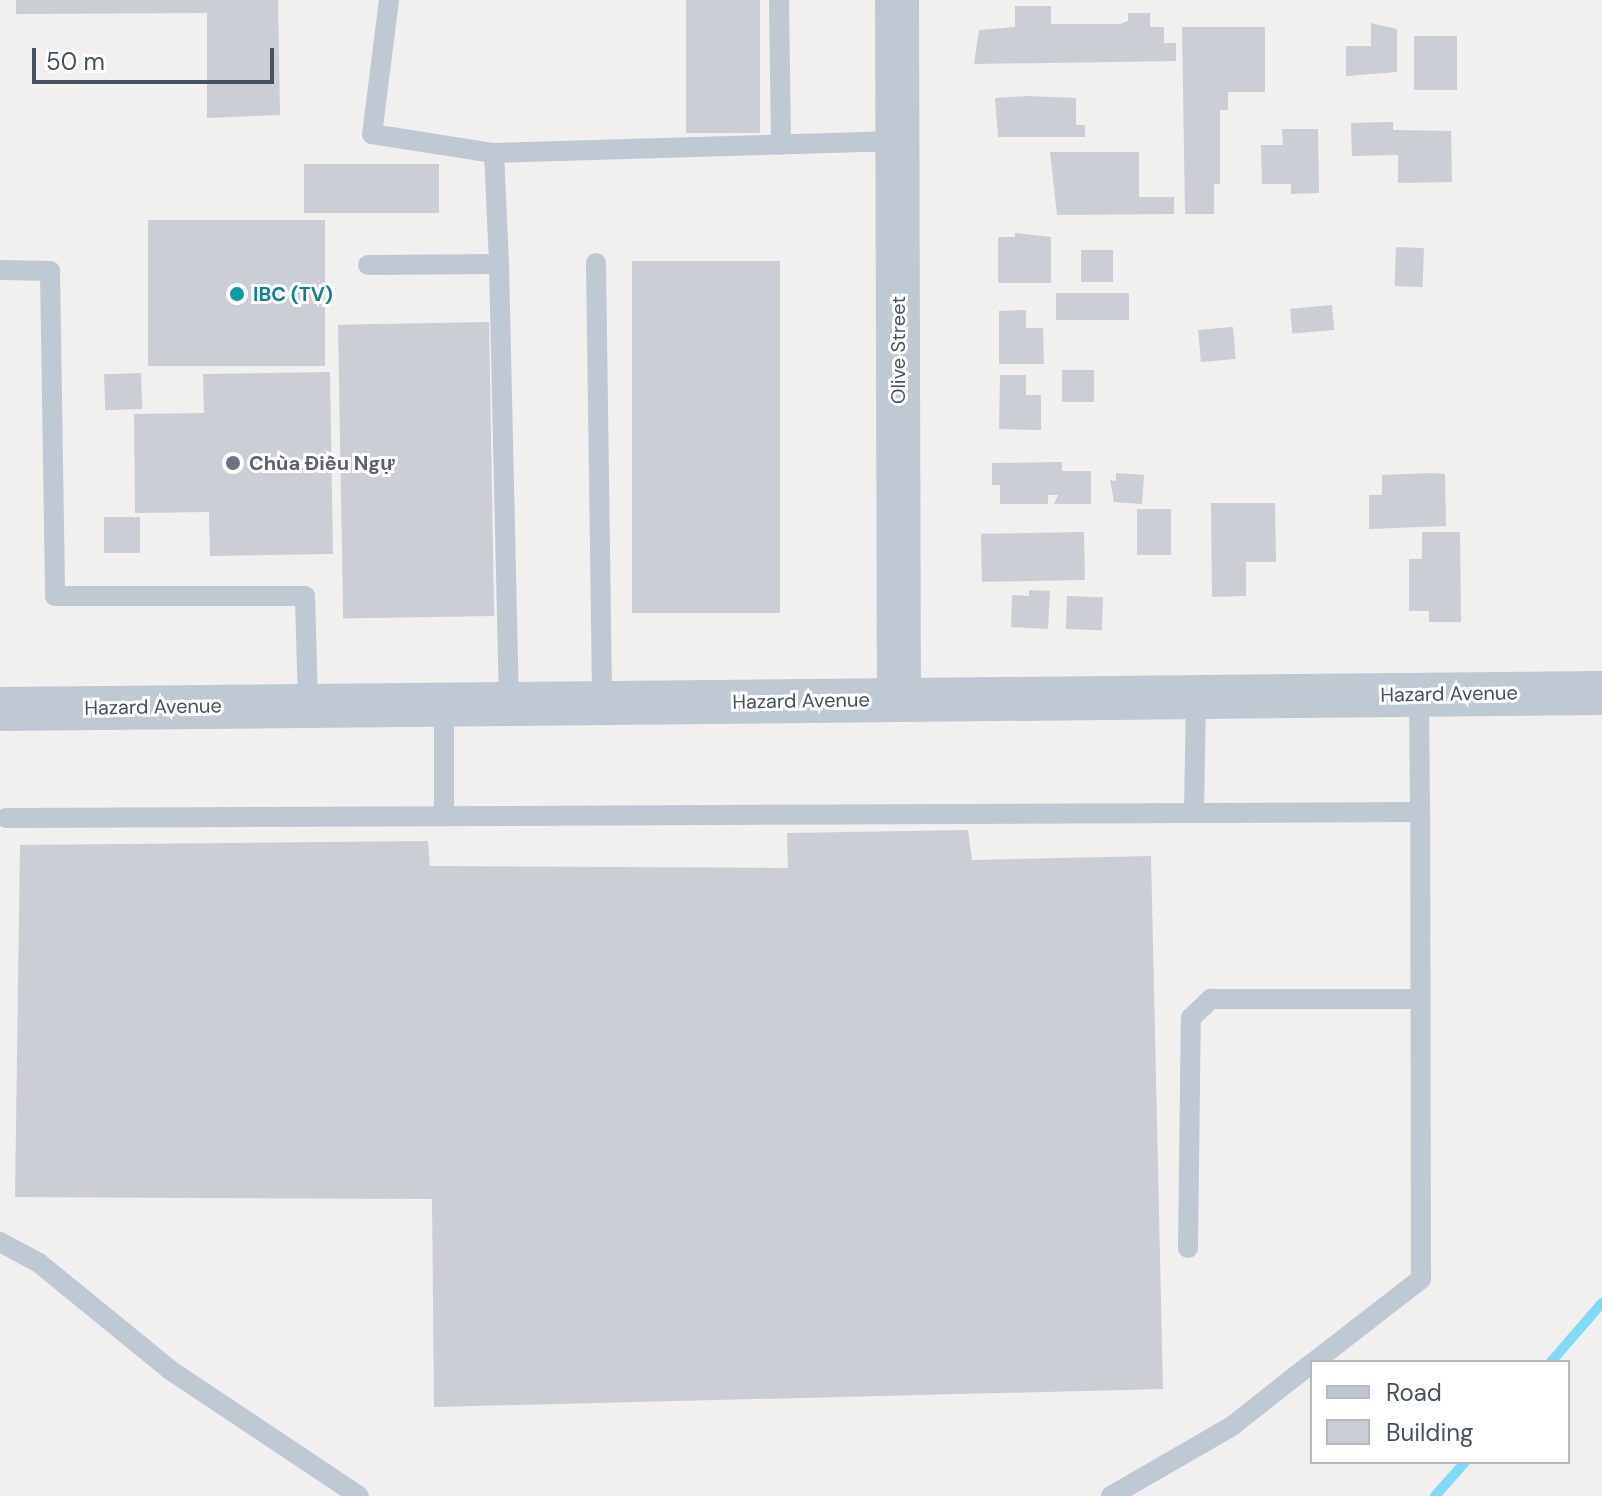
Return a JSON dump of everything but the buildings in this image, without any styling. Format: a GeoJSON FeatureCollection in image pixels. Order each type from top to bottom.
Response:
{"type":"FeatureCollection","features":[{"type":"Feature","properties":{"kind":"street","name":"Olive Street"},"geometry":{"type":"LineString","coordinates":[[897,0],[899,700]]}},
{"type":"Feature","properties":{"kind":"street","name":"Hazard Avenue"},"geometry":{"type":"LineString","coordinates":[[0,709],[1602,693]]}},
{"type":"Feature","properties":{"kind":"lane"},"geometry":{"type":"LineString","coordinates":[[389,0],[372,134],[494,153],[897,141]]}},
{"type":"Feature","properties":{"kind":"lane"},"geometry":{"type":"LineString","coordinates":[[779,0],[781,145]]}},
{"type":"Feature","properties":{"kind":"lane"},"geometry":{"type":"LineString","coordinates":[[494,153],[509,704]]}},
{"type":"Feature","properties":{"kind":"lane"},"geometry":{"type":"LineString","coordinates":[[596,263],[602,703]]}},
{"type":"Feature","properties":{"kind":"lane"},"geometry":{"type":"LineString","coordinates":[[368,265],[499,264]]}},
{"type":"Feature","properties":{"kind":"lane"},"geometry":{"type":"LineString","coordinates":[[0,270],[50,271],[55,596],[305,596],[308,706]]}},
{"type":"Feature","properties":{"kind":"lane"},"geometry":{"type":"LineString","coordinates":[[1317,1360],[1421,1279],[1419,694]]}},
{"type":"Feature","properties":{"kind":"lane"},"geometry":{"type":"LineString","coordinates":[[1194,812],[1196,697]]}},
{"type":"Feature","properties":{"kind":"lane"},"geometry":{"type":"LineString","coordinates":[[444,704],[444,814]]}},
{"type":"Feature","properties":{"kind":"lane"},"geometry":{"type":"LineString","coordinates":[[6,818],[1420,812]]}},
{"type":"Feature","properties":{"kind":"lane"},"geometry":{"type":"LineString","coordinates":[[1188,1248],[1191,1018],[1211,999],[1420,999]]}},
{"type":"Feature","properties":{"kind":"lane"},"geometry":{"type":"LineString","coordinates":[[0,1242],[39,1263],[170,1370],[359,1496]]}},
{"type":"Feature","properties":{"kind":"lane"},"geometry":{"type":"LineString","coordinates":[[1111,1496],[1232,1426],[1310,1365]]}},
{"type":"Feature","properties":{"kind":"waterway"},"geometry":{"type":"LineString","coordinates":[[1553,1360],[1602,1303]]}},
{"type":"Feature","properties":{"kind":"waterway"},"geometry":{"type":"LineString","coordinates":[[1435,1496],[1463,1464]]}},
{"type":"Feature","properties":{"kind":"place","name":"IBC (TV)"},"geometry":{"type":"Point","coordinates":[237,294]}},
{"type":"Feature","properties":{"kind":"place","name":"Chùa Điều Ngự"},"geometry":{"type":"Point","coordinates":[233,463]}}]}
